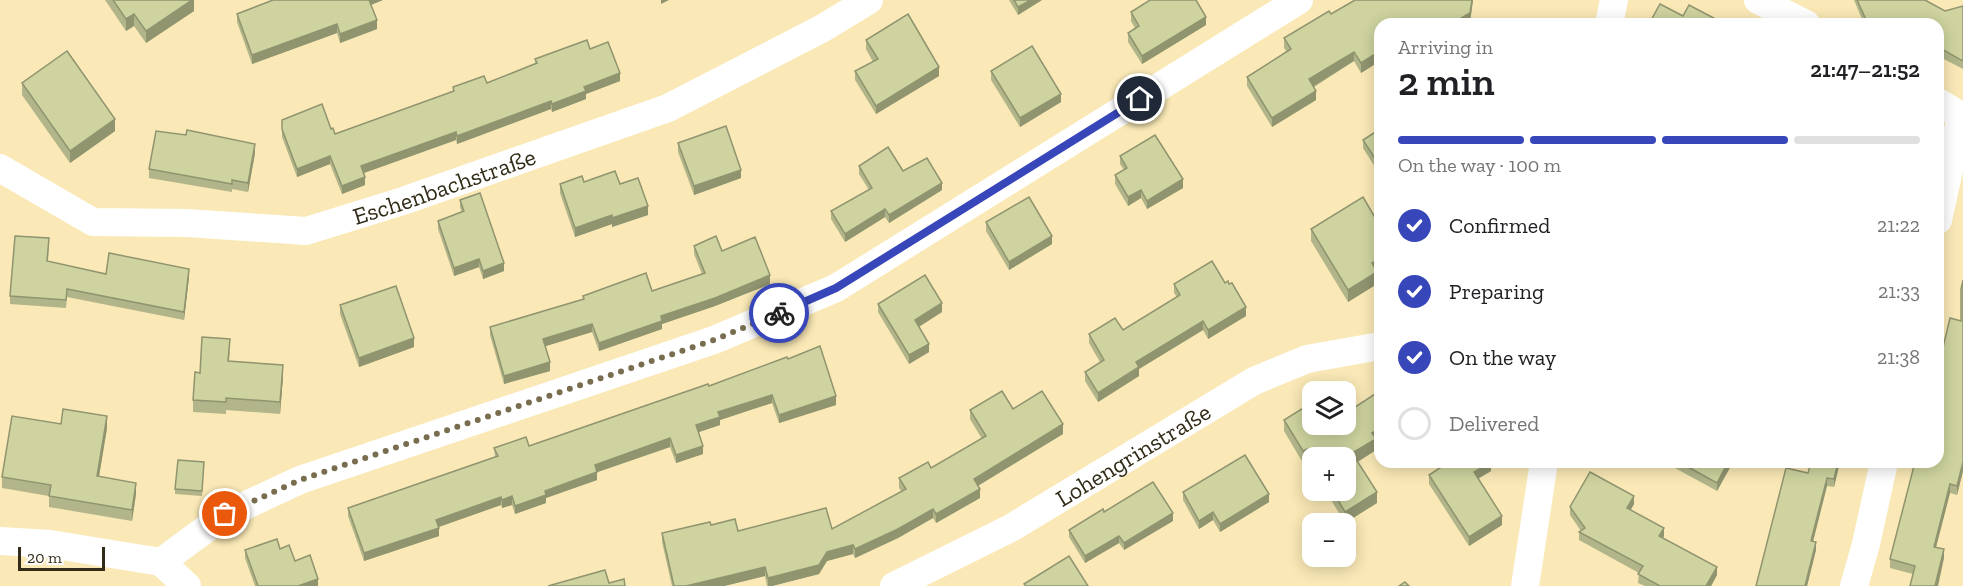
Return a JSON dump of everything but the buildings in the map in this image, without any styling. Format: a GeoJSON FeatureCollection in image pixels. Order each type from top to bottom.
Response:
{"type":"FeatureCollection","features":[{"type":"Feature","properties":{"kind":"street","name":"Eschenbachstraße"},"geometry":{"type":"LineString","coordinates":[[0,168],[93,222],[187,223],[306,231],[404,201],[668,108],[823,28],[869,0]]}},
{"type":"Feature","properties":{"kind":"street"},"geometry":{"type":"LineString","coordinates":[[161,562],[225,514],[300,480],[714,340],[836,288],[1299,0]]}},
{"type":"Feature","properties":{"kind":"street"},"geometry":{"type":"LineString","coordinates":[[1610,18],[1614,0]]}},
{"type":"Feature","properties":{"kind":"street"},"geometry":{"type":"LineString","coordinates":[[1758,0],[1794,18]]}},
{"type":"Feature","properties":{"kind":"street"},"geometry":{"type":"LineString","coordinates":[[1806,18],[1808,0]]}},
{"type":"Feature","properties":{"kind":"street"},"geometry":{"type":"LineString","coordinates":[[1944,180],[1954,112]]}},
{"type":"Feature","properties":{"kind":"street","name":"Lohengrinstraße"},"geometry":{"type":"LineString","coordinates":[[894,586],[1011,528],[1254,381],[1307,358],[1374,347]]}},
{"type":"Feature","properties":{"kind":"street"},"geometry":{"type":"LineString","coordinates":[[1525,586],[1543,468]]}},
{"type":"Feature","properties":{"kind":"street"},"geometry":{"type":"LineString","coordinates":[[1854,586],[1883,468]]}},
{"type":"Feature","properties":{"kind":"street"},"geometry":{"type":"LineString","coordinates":[[0,541],[50,544],[161,562],[187,586]]}},
{"type":"Feature","properties":{"kind":"way so far"},"geometry":{"type":"LineString","coordinates":[[225,514],[300,480],[714,340],[779,313]]}},
{"type":"Feature","properties":{"kind":"route"},"geometry":{"type":"LineString","coordinates":[[779,313],[836,288],[1140,99]]}}]}
